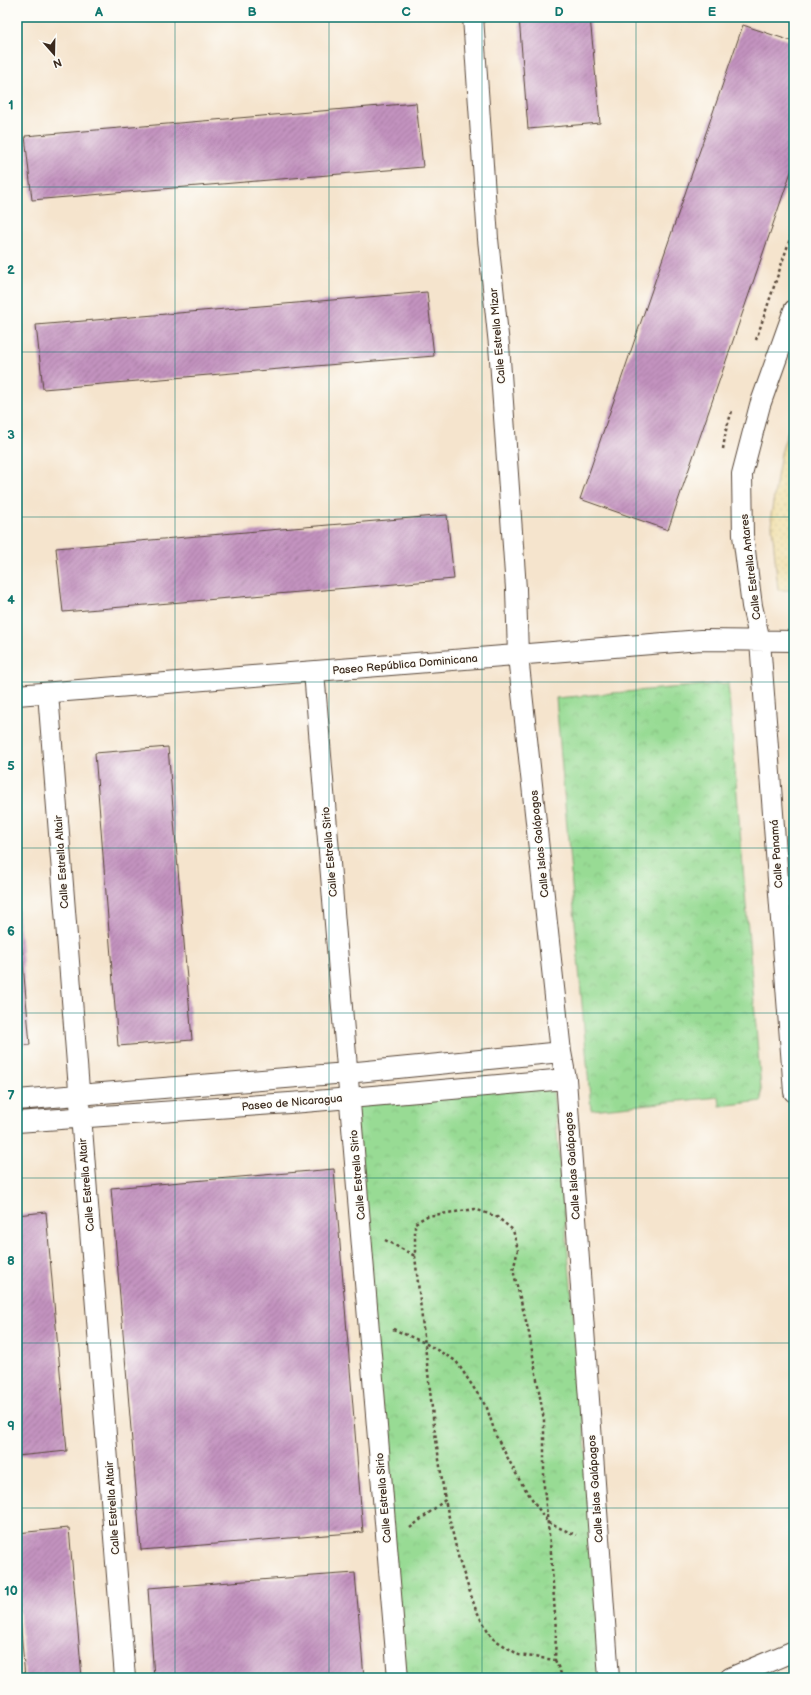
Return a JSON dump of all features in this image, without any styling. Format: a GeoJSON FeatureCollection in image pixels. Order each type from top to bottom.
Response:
{"type":"FeatureCollection","features":[{"type":"Feature","properties":{"kind":"street","name":"Calle Estrella Mizar"},"geometry":{"type":"LineString","coordinates":[[473,17],[488,239],[499,345],[516,588],[518,656]]}},
{"type":"Feature","properties":{"kind":"street","name":"Calle Estrella Antares"},"geometry":{"type":"LineString","coordinates":[[760,641],[752,606],[744,535],[742,474],[760,405],[794,310]]}},
{"type":"Feature","properties":{"kind":"street","name":"Paseo República Dominicana"},"geometry":{"type":"LineString","coordinates":[[17,695],[474,658],[518,656],[701,640],[794,641]]}},
{"type":"Feature","properties":{"kind":"street","name":"Calle Panamá"},"geometry":{"type":"LineString","coordinates":[[760,641],[794,1092]]}},
{"type":"Feature","properties":{"kind":"street","name":"Calle Islas Galápagos"},"geometry":{"type":"LineString","coordinates":[[518,656],[566,1079],[609,1678]]}},
{"type":"Feature","properties":{"kind":"street","name":"Calle Estrella Sirio"},"geometry":{"type":"LineString","coordinates":[[314,672],[398,1678]]}},
{"type":"Feature","properties":{"kind":"street","name":"Calle Estrella Altair"},"geometry":{"type":"LineString","coordinates":[[48,693],[125,1678]]}},
{"type":"Feature","properties":{"kind":"street"},"geometry":{"type":"LineString","coordinates":[[17,1100],[347,1073],[562,1052]]}},
{"type":"Feature","properties":{"kind":"street","name":"Paseo de Nicaragua"},"geometry":{"type":"LineString","coordinates":[[17,1122],[304,1102],[566,1079]]}},
{"type":"Feature","properties":{"kind":"street"},"geometry":{"type":"LineString","coordinates":[[730,1678],[794,1651]]}},
{"type":"Feature","properties":{"kind":"path"},"geometry":{"type":"LineString","coordinates":[[555,1660],[519,1655],[492,1638],[476,1610],[459,1560],[445,1500],[434,1426],[415,1256],[415,1222],[427,1216],[475,1209],[497,1217],[513,1230],[518,1250],[513,1270],[529,1333],[544,1420],[544,1487],[556,1631],[555,1660],[563,1678]]}},
{"type":"Feature","properties":{"kind":"path"},"geometry":{"type":"LineString","coordinates":[[385,1240],[415,1256]]}},
{"type":"Feature","properties":{"kind":"path"},"geometry":{"type":"LineString","coordinates":[[393,1329],[425,1343],[456,1361],[487,1408],[496,1436],[520,1481],[548,1523],[576,1535]]}},
{"type":"Feature","properties":{"kind":"path"},"geometry":{"type":"LineString","coordinates":[[408,1529],[445,1500]]}},
{"type":"Feature","properties":{"kind":"sand"},"geometry":{"type":"Polygon","coordinates":[[[794,412],[794,590],[778,590],[771,515],[781,453],[794,412]]]}},
{"type":"Feature","properties":{"kind":"green space"},"geometry":{"type":"Polygon","coordinates":[[[728,683],[762,1101],[720,1106],[719,1097],[591,1110],[556,698],[728,683]]]}},
{"type":"Feature","properties":{"kind":"green space"},"geometry":{"type":"Polygon","coordinates":[[[552,1078],[607,1678],[400,1678],[352,1093],[552,1078]]]}},
{"type":"Feature","properties":{"kind":"building"},"geometry":{"type":"Polygon","coordinates":[[[519,17],[590,17],[600,123],[528,129],[519,17]]]}},
{"type":"Feature","properties":{"kind":"building"},"geometry":{"type":"Polygon","coordinates":[[[743,25],[794,42],[794,163],[668,530],[580,499],[743,25]]]}},
{"type":"Feature","properties":{"kind":"building"},"geometry":{"type":"Polygon","coordinates":[[[416,103],[423,167],[32,200],[25,136],[416,103]]]}},
{"type":"Feature","properties":{"kind":"building"},"geometry":{"type":"Polygon","coordinates":[[[427,292],[434,356],[43,389],[36,325],[427,292]]]}},
{"type":"Feature","properties":{"kind":"building"},"geometry":{"type":"Polygon","coordinates":[[[447,515],[454,579],[63,612],[56,548],[447,515]]]}},
{"type":"Feature","properties":{"kind":"building"},"geometry":{"type":"Polygon","coordinates":[[[168,747],[192,1040],[118,1046],[95,753],[168,747]]]}},
{"type":"Feature","properties":{"kind":"building"},"geometry":{"type":"Polygon","coordinates":[[[17,894],[30,1045],[17,1046],[17,894]]]}},
{"type":"Feature","properties":{"kind":"building"},"geometry":{"type":"Polygon","coordinates":[[[334,1169],[363,1532],[141,1550],[111,1188],[334,1169]]]}},
{"type":"Feature","properties":{"kind":"building"},"geometry":{"type":"Polygon","coordinates":[[[46,1212],[67,1451],[17,1456],[17,1215],[46,1212]]]}},
{"type":"Feature","properties":{"kind":"building"},"geometry":{"type":"Polygon","coordinates":[[[69,1528],[82,1678],[25,1678],[17,1580],[17,1533],[69,1528]]]}},
{"type":"Feature","properties":{"kind":"building"},"geometry":{"type":"Polygon","coordinates":[[[355,1573],[364,1678],[154,1678],[148,1588],[355,1573]]]}}]}
